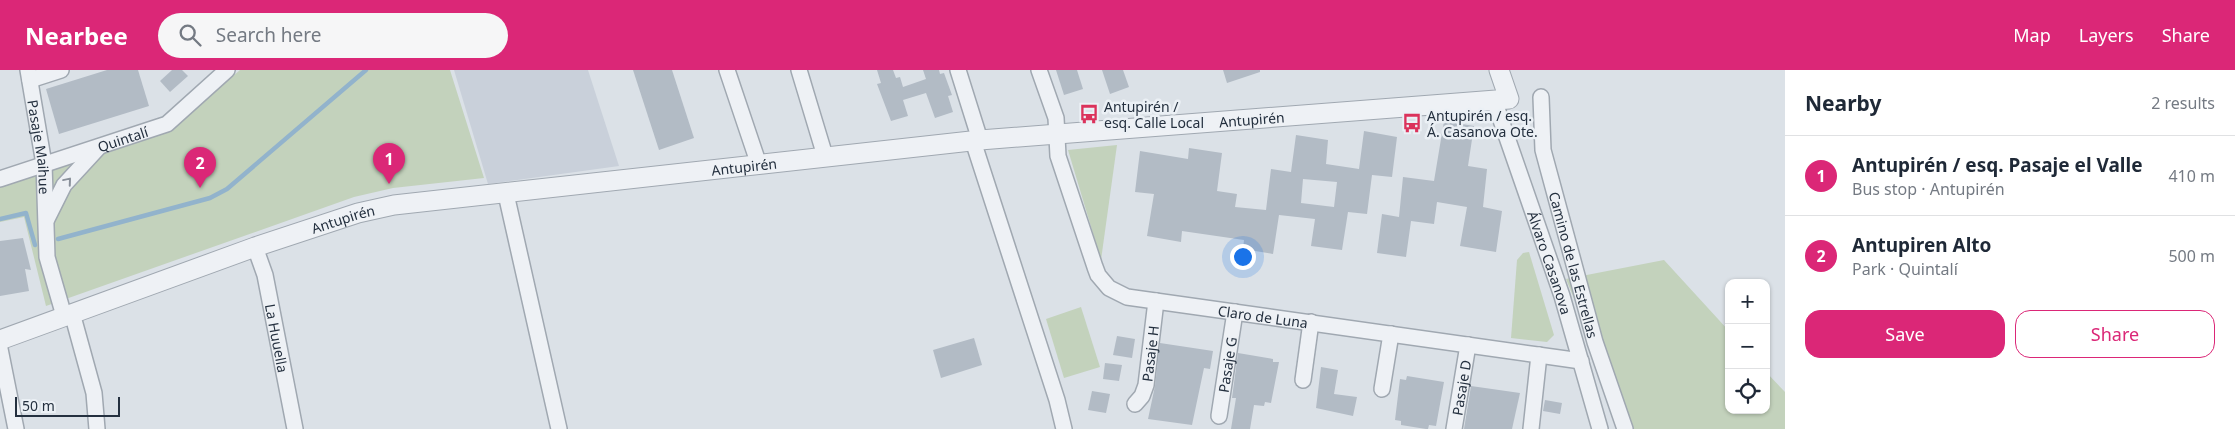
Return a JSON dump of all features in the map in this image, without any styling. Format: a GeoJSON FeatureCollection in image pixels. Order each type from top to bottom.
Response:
{"type":"FeatureCollection","features":[{"type":"Feature","properties":{"kind":"street"},"geometry":{"type":"LineString","coordinates":[[29,75],[61,70]]}},
{"type":"Feature","properties":{"kind":"street","name":"Quintalí"},"geometry":{"type":"LineString","coordinates":[[0,179],[166,124],[227,70]]}},
{"type":"Feature","properties":{"kind":"street"},"geometry":{"type":"LineString","coordinates":[[727,70],[759,164]]}},
{"type":"Feature","properties":{"kind":"street"},"geometry":{"type":"LineString","coordinates":[[799,70],[825,156]]}},
{"type":"Feature","properties":{"kind":"street"},"geometry":{"type":"LineString","coordinates":[[958,70],[976,140],[1057,400],[1064,429]]}},
{"type":"Feature","properties":{"kind":"street","name":"Claro de Luna"},"geometry":{"type":"LineString","coordinates":[[1040,70],[1056,118],[1058,156],[1098,275],[1109,288],[1121,294],[1156,300],[1581,361]]}},
{"type":"Feature","properties":{"kind":"street","name":"Álvaro Casanova"},"geometry":{"type":"LineString","coordinates":[[1498,70],[1502,100],[1562,296],[1600,429]]}},
{"type":"Feature","properties":{"kind":"street","name":"Pasaje Maihue"},"geometry":{"type":"LineString","coordinates":[[29,75],[44,164],[47,257],[94,393],[97,429]]}},
{"type":"Feature","properties":{"kind":"street","name":"Camino de las Estrellas"},"geometry":{"type":"LineString","coordinates":[[1541,97],[1543,150],[1595,342],[1625,429]]}},
{"type":"Feature","properties":{"kind":"street","name":"Antupirén"},"geometry":{"type":"LineString","coordinates":[[0,340],[255,247],[358,213],[394,206],[976,140],[1502,100]]}},
{"type":"Feature","properties":{"kind":"street","name":"Pasaje Maihue"},"geometry":{"type":"LineString","coordinates":[[46,223],[64,185],[100,146]]}},
{"type":"Feature","properties":{"kind":"street"},"geometry":{"type":"LineString","coordinates":[[506,194],[559,429]]}},
{"type":"Feature","properties":{"kind":"street","name":"La Huuella"},"geometry":{"type":"LineString","coordinates":[[255,247],[264,275],[294,429]]}},
{"type":"Feature","properties":{"kind":"street","name":"Pasaje H"},"geometry":{"type":"LineString","coordinates":[[1135,404],[1142,396],[1146,385],[1156,300]]}},
{"type":"Feature","properties":{"kind":"street","name":"Pasaje G"},"geometry":{"type":"LineString","coordinates":[[1219,416],[1235,312]]}},
{"type":"Feature","properties":{"kind":"street"},"geometry":{"type":"LineString","coordinates":[[1303,380],[1311,322]]}},
{"type":"Feature","properties":{"kind":"street"},"geometry":{"type":"LineString","coordinates":[[1382,388],[1391,334]]}},
{"type":"Feature","properties":{"kind":"street","name":"Pasaje D"},"geometry":{"type":"LineString","coordinates":[[1454,429],[1468,345]]}},
{"type":"Feature","properties":{"kind":"street"},"geometry":{"type":"LineString","coordinates":[[0,349],[16,429]]}},
{"type":"Feature","properties":{"kind":"street"},"geometry":{"type":"LineString","coordinates":[[1531,429],[1539,355]]}},
{"type":"Feature","properties":{"kind":"shaded area"},"geometry":{"type":"Polygon","coordinates":[[[454,70],[588,70],[619,166],[488,184],[454,70]]]}},
{"type":"Feature","properties":{"kind":"green space"},"geometry":{"type":"Polygon","coordinates":[[[240,70],[450,70],[484,178],[393,188],[354,197],[46,306],[24,217],[0,222],[0,187],[162,133],[178,124],[240,70]]]}},
{"type":"Feature","properties":{"kind":"green space"},"geometry":{"type":"Polygon","coordinates":[[[1117,145],[1101,260],[1068,150],[1117,145]]]}},
{"type":"Feature","properties":{"kind":"green space"},"geometry":{"type":"Polygon","coordinates":[[[1529,252],[1554,335],[1547,342],[1511,338],[1517,260],[1523,253],[1529,252]]]}},
{"type":"Feature","properties":{"kind":"green space"},"geometry":{"type":"Polygon","coordinates":[[[1664,260],[1725,327],[1725,414],[1770,414],[1770,376],[1785,392],[1785,429],[1627,429],[1566,279],[1664,260]]]}},
{"type":"Feature","properties":{"kind":"green space"},"geometry":{"type":"Polygon","coordinates":[[[1081,307],[1100,367],[1064,378],[1046,319],[1081,307]]]}},
{"type":"Feature","properties":{"kind":"building"},"geometry":{"type":"Polygon","coordinates":[[[107,70],[138,70],[149,106],[59,134],[46,89],[107,70]]]}},
{"type":"Feature","properties":{"kind":"building"},"geometry":{"type":"Polygon","coordinates":[[[172,70],[182,70],[188,76],[170,92],[160,81],[172,70]]]}},
{"type":"Feature","properties":{"kind":"building"},"geometry":{"type":"Polygon","coordinates":[[[633,70],[672,70],[694,138],[659,150],[633,70]]]}},
{"type":"Feature","properties":{"kind":"building"},"geometry":{"type":"Polygon","coordinates":[[[877,70],[893,70],[896,78],[900,77],[903,87],[926,79],[923,70],[939,70],[940,74],[944,73],[952,95],[948,96],[953,112],[935,118],[926,93],[903,100],[908,116],[891,121],[877,84],[881,83],[877,70]]]}},
{"type":"Feature","properties":{"kind":"building"},"geometry":{"type":"Polygon","coordinates":[[[1056,70],[1077,70],[1083,89],[1064,95],[1056,70]]]}},
{"type":"Feature","properties":{"kind":"building"},"geometry":{"type":"Polygon","coordinates":[[[1102,70],[1123,70],[1129,87],[1110,94],[1102,70]]]}},
{"type":"Feature","properties":{"kind":"building"},"geometry":{"type":"Polygon","coordinates":[[[1223,70],[1260,70],[1260,72],[1227,83],[1223,70]]]}},
{"type":"Feature","properties":{"kind":"building"},"geometry":{"type":"Polygon","coordinates":[[[1444,121],[1474,126],[1468,166],[1487,169],[1483,207],[1502,211],[1496,252],[1460,246],[1467,207],[1437,202],[1434,224],[1411,221],[1406,257],[1377,253],[1382,214],[1399,217],[1403,177],[1434,181],[1444,121]]]}},
{"type":"Feature","properties":{"kind":"building"},"geometry":{"type":"Polygon","coordinates":[[[1364,131],[1397,137],[1392,177],[1372,175],[1367,214],[1348,212],[1342,250],[1311,246],[1315,219],[1279,215],[1273,254],[1243,249],[1244,240],[1182,231],[1181,242],[1147,236],[1154,194],[1135,192],[1140,151],[1188,159],[1189,148],[1222,153],[1217,191],[1237,194],[1235,207],[1266,210],[1271,169],[1291,172],[1296,135],[1328,140],[1326,164],[1359,169],[1364,131]],[[1303,179],[1301,203],[1334,207],[1337,182],[1303,179]]]}},
{"type":"Feature","properties":{"kind":"building"},"geometry":{"type":"Polygon","coordinates":[[[23,238],[31,270],[25,269],[29,291],[0,296],[0,241],[23,238]]]}},
{"type":"Feature","properties":{"kind":"building"},"geometry":{"type":"Polygon","coordinates":[[[1117,336],[1135,339],[1132,358],[1113,355],[1117,336]]]}},
{"type":"Feature","properties":{"kind":"building"},"geometry":{"type":"Polygon","coordinates":[[[974,338],[982,365],[941,378],[933,350],[974,338]]]}},
{"type":"Feature","properties":{"kind":"building"},"geometry":{"type":"Polygon","coordinates":[[[1160,343],[1213,351],[1210,369],[1204,368],[1192,425],[1148,419],[1155,386],[1160,343]]]}},
{"type":"Feature","properties":{"kind":"building"},"geometry":{"type":"Polygon","coordinates":[[[1238,353],[1273,359],[1273,362],[1279,362],[1271,403],[1265,402],[1264,406],[1254,405],[1250,429],[1231,429],[1236,398],[1232,398],[1238,353]]]}},
{"type":"Feature","properties":{"kind":"building"},"geometry":{"type":"Polygon","coordinates":[[[1105,363],[1122,365],[1119,381],[1103,379],[1105,363]]]}},
{"type":"Feature","properties":{"kind":"building"},"geometry":{"type":"Polygon","coordinates":[[[1321,367],[1338,370],[1334,394],[1357,397],[1353,416],[1316,408],[1321,367]]]}},
{"type":"Feature","properties":{"kind":"building"},"geometry":{"type":"Polygon","coordinates":[[[1407,376],[1444,382],[1436,426],[1429,425],[1428,429],[1426,429],[1401,425],[1401,421],[1395,420],[1400,379],[1406,380],[1407,376]]]}},
{"type":"Feature","properties":{"kind":"building"},"geometry":{"type":"Polygon","coordinates":[[[1471,386],[1520,393],[1512,429],[1464,429],[1471,386]]]}},
{"type":"Feature","properties":{"kind":"building"},"geometry":{"type":"Polygon","coordinates":[[[1092,391],[1110,394],[1106,413],[1088,410],[1092,391]]]}},
{"type":"Feature","properties":{"kind":"building"},"geometry":{"type":"Polygon","coordinates":[[[1545,400],[1562,403],[1560,414],[1543,411],[1545,400]]]}},
{"type":"Feature","properties":{"kind":"waterway"},"geometry":{"type":"LineString","coordinates":[[58,239],[210,198],[227,189],[366,70]]}},
{"type":"Feature","properties":{"kind":"waterway"},"geometry":{"type":"LineString","coordinates":[[0,219],[26,213],[35,245]]}},
{"type":"Feature","properties":{"kind":"place","name":"Antupirén / esq. Calle Local"},"geometry":{"type":"Point","coordinates":[1089,114]}},
{"type":"Feature","properties":{"kind":"place","name":"Antupirén / esq. Á. Casanova Ote."},"geometry":{"type":"Point","coordinates":[1412,123]}},
{"type":"Feature","properties":{"kind":"place","name":"Antupirén / esq. Pasaje el Valle"},"geometry":{"type":"Point","coordinates":[389,184]}},
{"type":"Feature","properties":{"kind":"place","name":"Antupiren Alto"},"geometry":{"type":"Point","coordinates":[200,188]}}]}
